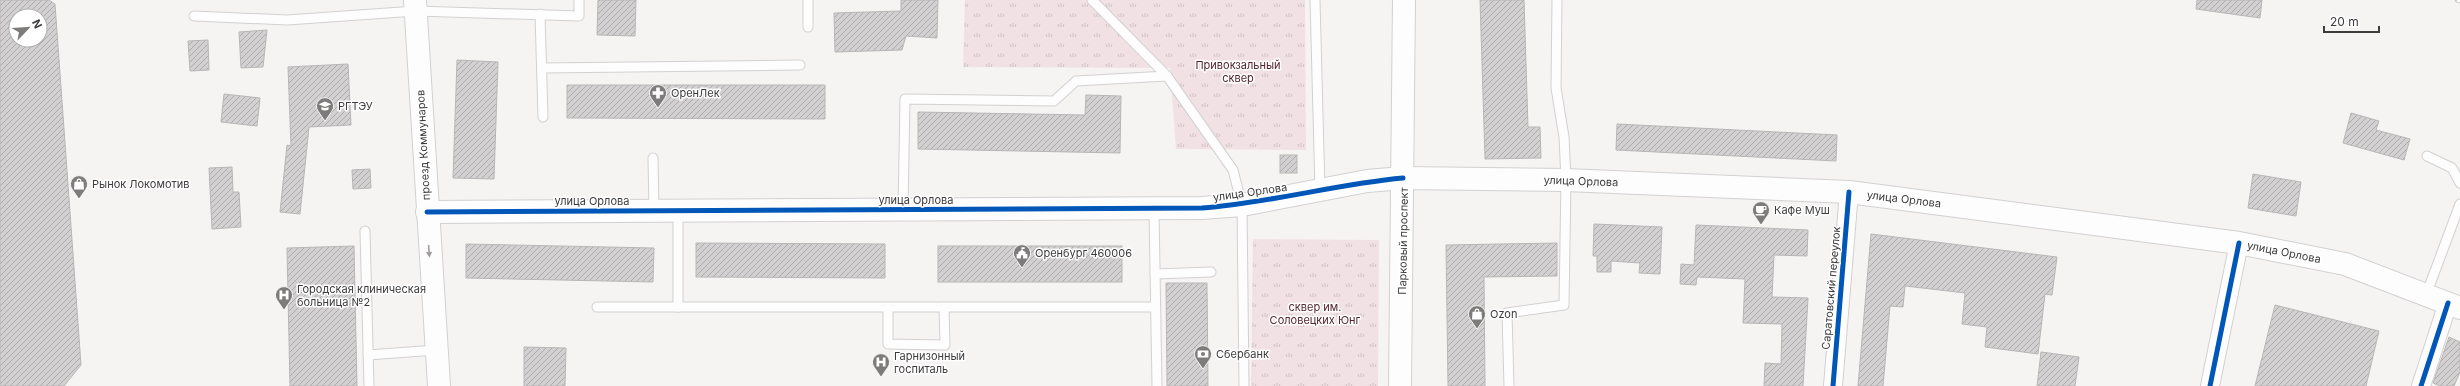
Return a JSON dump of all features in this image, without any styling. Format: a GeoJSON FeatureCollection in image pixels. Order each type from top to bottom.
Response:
{"type":"FeatureCollection","features":[{"type":"Feature","properties":{"kind":"main road","name":"Парковый проспект"},"geometry":{"type":"LineString","coordinates":[[1400,386],[1404,178],[1404,0]]}},
{"type":"Feature","properties":{"kind":"main road","name":"проезд Коммунаров"},"geometry":{"type":"LineString","coordinates":[[415,5],[439,386]]}},
{"type":"Feature","properties":{"kind":"main road","name":"улица Орлова"},"geometry":{"type":"LineString","coordinates":[[427,212],[654,210],[1154,210],[1242,205],[1367,181],[1404,178],[1566,180],[1849,192],[2239,243],[2345,264],[2454,306]]}},
{"type":"Feature","properties":{"kind":"street","name":"Саратовский переулок"},"geometry":{"type":"LineString","coordinates":[[1833,386],[1849,192]]}},
{"type":"Feature","properties":{"kind":"street"},"geometry":{"type":"LineString","coordinates":[[2210,386],[2239,243]]}},
{"type":"Feature","properties":{"kind":"street"},"geometry":{"type":"LineString","coordinates":[[2421,386],[2454,306]]}},
{"type":"Feature","properties":{"kind":"lane"},"geometry":{"type":"LineString","coordinates":[[194,16],[287,20],[415,5],[580,16],[579,0]]}},
{"type":"Feature","properties":{"kind":"lane"},"geometry":{"type":"LineString","coordinates":[[808,0],[808,27]]}},
{"type":"Feature","properties":{"kind":"lane"},"geometry":{"type":"LineString","coordinates":[[1092,0],[1167,76],[1233,170],[1242,205],[1244,386]]}},
{"type":"Feature","properties":{"kind":"lane"},"geometry":{"type":"LineString","coordinates":[[1315,0],[1320,190]]}},
{"type":"Feature","properties":{"kind":"lane"},"geometry":{"type":"LineString","coordinates":[[1509,386],[1507,312],[1564,305],[1566,180],[1564,137],[1556,88],[1557,0]]}},
{"type":"Feature","properties":{"kind":"lane"},"geometry":{"type":"LineString","coordinates":[[540,14],[543,117]]}},
{"type":"Feature","properties":{"kind":"lane"},"geometry":{"type":"LineString","coordinates":[[542,68],[800,65]]}},
{"type":"Feature","properties":{"kind":"lane"},"geometry":{"type":"LineString","coordinates":[[903,211],[905,99],[1054,101],[1076,81],[1167,76]]}},
{"type":"Feature","properties":{"kind":"lane"},"geometry":{"type":"LineString","coordinates":[[2427,156],[2452,168],[2460,183]]}},
{"type":"Feature","properties":{"kind":"lane"},"geometry":{"type":"LineString","coordinates":[[653,158],[654,210]]}},
{"type":"Feature","properties":{"kind":"lane"},"geometry":{"type":"LineString","coordinates":[[2426,295],[2460,204]]}},
{"type":"Feature","properties":{"kind":"lane"},"geometry":{"type":"LineString","coordinates":[[678,210],[678,307]]}},
{"type":"Feature","properties":{"kind":"lane"},"geometry":{"type":"LineString","coordinates":[[1154,210],[1157,386]]}},
{"type":"Feature","properties":{"kind":"lane"},"geometry":{"type":"LineString","coordinates":[[364,231],[369,386]]}},
{"type":"Feature","properties":{"kind":"lane"},"geometry":{"type":"LineString","coordinates":[[1155,274],[1211,272]]}},
{"type":"Feature","properties":{"kind":"lane"},"geometry":{"type":"LineString","coordinates":[[888,306],[888,344],[945,345],[944,307]]}},
{"type":"Feature","properties":{"kind":"lane"},"geometry":{"type":"LineString","coordinates":[[597,307],[1155,307]]}},
{"type":"Feature","properties":{"kind":"lane"},"geometry":{"type":"LineString","coordinates":[[368,355],[436,350]]}},
{"type":"Feature","properties":{"kind":"green space","name":"Привокзальный сквер"},"geometry":{"type":"Polygon","coordinates":[[[965,0],[1305,0],[1306,150],[1176,149],[1170,68],[963,67],[965,0]]]}},
{"type":"Feature","properties":{"kind":"green space","name":"сквер им. Соловецких Юнг"},"geometry":{"type":"Polygon","coordinates":[[[1253,239],[1379,240],[1378,386],[1251,386],[1253,239]]]}},
{"type":"Feature","properties":{"kind":"building"},"geometry":{"type":"Polygon","coordinates":[[[0,0],[49,0],[55,4],[81,365],[64,386],[0,386],[0,0]]]}},
{"type":"Feature","properties":{"kind":"building"},"geometry":{"type":"Polygon","coordinates":[[[598,0],[636,0],[635,36],[597,35],[598,0]]]}},
{"type":"Feature","properties":{"kind":"building"},"geometry":{"type":"Polygon","coordinates":[[[901,0],[938,0],[937,38],[906,36],[902,50],[835,52],[834,13],[901,11],[901,0]]]}},
{"type":"Feature","properties":{"kind":"building"},"geometry":{"type":"Polygon","coordinates":[[[1480,0],[1524,0],[1528,127],[1540,127],[1541,158],[1485,159],[1480,0]]]}},
{"type":"Feature","properties":{"kind":"building"},"geometry":{"type":"Polygon","coordinates":[[[2197,0],[2262,0],[2260,18],[2196,9],[2197,0]]]}},
{"type":"Feature","properties":{"kind":"building"},"geometry":{"type":"Polygon","coordinates":[[[267,30],[263,67],[241,68],[239,32],[267,30]]]}},
{"type":"Feature","properties":{"kind":"building"},"geometry":{"type":"Polygon","coordinates":[[[208,40],[209,70],[190,71],[188,41],[208,40]]]}},
{"type":"Feature","properties":{"kind":"building"},"geometry":{"type":"Polygon","coordinates":[[[457,60],[498,62],[494,179],[453,178],[457,60]]]}},
{"type":"Feature","properties":{"kind":"building"},"geometry":{"type":"Polygon","coordinates":[[[348,64],[351,125],[309,127],[300,214],[280,212],[287,145],[291,146],[288,67],[348,64]]]}},
{"type":"Feature","properties":{"kind":"building"},"geometry":{"type":"Polygon","coordinates":[[[567,85],[825,85],[825,119],[567,118],[567,85]]]}},
{"type":"Feature","properties":{"kind":"building"},"geometry":{"type":"Polygon","coordinates":[[[224,94],[260,98],[257,126],[221,122],[224,94]]]}},
{"type":"Feature","properties":{"kind":"building"},"geometry":{"type":"Polygon","coordinates":[[[1086,95],[1121,96],[1120,153],[918,149],[918,112],[1085,115],[1086,95]]]}},
{"type":"Feature","properties":{"kind":"building"},"geometry":{"type":"Polygon","coordinates":[[[2351,113],[2379,121],[2376,130],[2410,139],[2404,160],[2343,143],[2351,113]]]}},
{"type":"Feature","properties":{"kind":"building"},"geometry":{"type":"Polygon","coordinates":[[[1617,124],[1837,135],[1836,161],[1616,150],[1617,124]]]}},
{"type":"Feature","properties":{"kind":"building"},"geometry":{"type":"Polygon","coordinates":[[[1280,155],[1297,155],[1297,173],[1280,173],[1280,155]]]}},
{"type":"Feature","properties":{"kind":"building"},"geometry":{"type":"Polygon","coordinates":[[[232,167],[233,192],[239,192],[241,227],[212,229],[209,168],[232,167]]]}},
{"type":"Feature","properties":{"kind":"building"},"geometry":{"type":"Polygon","coordinates":[[[370,169],[371,188],[353,189],[352,170],[370,169]]]}},
{"type":"Feature","properties":{"kind":"building"},"geometry":{"type":"Polygon","coordinates":[[[2253,174],[2301,182],[2296,216],[2248,208],[2253,174]]]}},
{"type":"Feature","properties":{"kind":"building"},"geometry":{"type":"Polygon","coordinates":[[[1594,224],[1662,227],[1660,274],[1639,273],[1640,263],[1611,261],[1611,272],[1597,272],[1597,256],[1593,256],[1594,224]]]}},
{"type":"Feature","properties":{"kind":"building"},"geometry":{"type":"Polygon","coordinates":[[[1696,225],[1808,230],[1807,256],[1774,255],[1772,297],[1808,298],[1803,386],[1764,386],[1765,363],[1781,364],[1782,324],[1743,323],[1745,279],[1697,277],[1696,285],[1680,284],[1681,264],[1694,265],[1696,225]]]}},
{"type":"Feature","properties":{"kind":"building"},"geometry":{"type":"Polygon","coordinates":[[[1871,234],[2057,257],[2052,295],[2045,294],[2038,354],[1985,347],[1987,327],[1962,324],[1965,293],[1905,286],[1903,307],[1890,306],[1883,386],[1858,386],[1871,234]]]}},
{"type":"Feature","properties":{"kind":"building"},"geometry":{"type":"Polygon","coordinates":[[[696,243],[885,244],[885,278],[696,277],[696,243]]]}},
{"type":"Feature","properties":{"kind":"building"},"geometry":{"type":"Polygon","coordinates":[[[1557,243],[1557,276],[1484,277],[1485,386],[1448,386],[1446,245],[1557,243]]]}},
{"type":"Feature","properties":{"kind":"building"},"geometry":{"type":"Polygon","coordinates":[[[466,244],[654,248],[653,282],[466,278],[466,244]]]}},
{"type":"Feature","properties":{"kind":"building"},"geometry":{"type":"Polygon","coordinates":[[[354,246],[357,386],[290,386],[287,248],[354,246]]]}},
{"type":"Feature","properties":{"kind":"building"},"geometry":{"type":"Polygon","coordinates":[[[938,246],[1122,246],[1122,282],[938,282],[938,246]]]}},
{"type":"Feature","properties":{"kind":"building"},"geometry":{"type":"Polygon","coordinates":[[[1166,283],[1207,283],[1208,386],[1167,386],[1166,283]]]}},
{"type":"Feature","properties":{"kind":"building"},"geometry":{"type":"Polygon","coordinates":[[[2275,305],[2379,331],[2366,386],[2255,386],[2275,305]]]}},
{"type":"Feature","properties":{"kind":"building"},"geometry":{"type":"Polygon","coordinates":[[[2449,337],[2460,342],[2460,372],[2454,386],[2440,386],[2433,383],[2449,337]]]}},
{"type":"Feature","properties":{"kind":"building"},"geometry":{"type":"Polygon","coordinates":[[[524,347],[566,348],[565,386],[524,386],[524,347]]]}},
{"type":"Feature","properties":{"kind":"building"},"geometry":{"type":"Polygon","coordinates":[[[2041,352],[2079,357],[2075,386],[2037,386],[2041,352]]]}},
{"type":"Feature","properties":{"kind":"cycle path"},"geometry":{"type":"LineString","coordinates":[[427,212],[1202,208],[1227,206],[1403,178]]}},
{"type":"Feature","properties":{"kind":"cycle path"},"geometry":{"type":"LineString","coordinates":[[1833,386],[1849,192]]}},
{"type":"Feature","properties":{"kind":"cycle path"},"geometry":{"type":"LineString","coordinates":[[2210,386],[2239,243]]}},
{"type":"Feature","properties":{"kind":"cycle path"},"geometry":{"type":"LineString","coordinates":[[2421,386],[2448,303]]}},
{"type":"Feature","properties":{"kind":"place","name":"ОренЛек"},"geometry":{"type":"Point","coordinates":[658,108]}},
{"type":"Feature","properties":{"kind":"place","name":"РГТЭУ"},"geometry":{"type":"Point","coordinates":[325,121]}},
{"type":"Feature","properties":{"kind":"place","name":"Рынок Локомотив"},"geometry":{"type":"Point","coordinates":[79,199]}},
{"type":"Feature","properties":{"kind":"place","name":"Кафе Муш"},"geometry":{"type":"Point","coordinates":[1761,225]}},
{"type":"Feature","properties":{"kind":"place","name":"Оренбург 460006"},"geometry":{"type":"Point","coordinates":[1022,268]}},
{"type":"Feature","properties":{"kind":"place","name":"Городская клиническая больница №2"},"geometry":{"type":"Point","coordinates":[284,310]}},
{"type":"Feature","properties":{"kind":"place","name":"Ozon"},"geometry":{"type":"Point","coordinates":[1477,329]}},
{"type":"Feature","properties":{"kind":"place","name":"Сбербанк"},"geometry":{"type":"Point","coordinates":[1203,369]}},
{"type":"Feature","properties":{"kind":"place","name":"Гарнизонный госпиталь"},"geometry":{"type":"Point","coordinates":[881,377]}}]}
